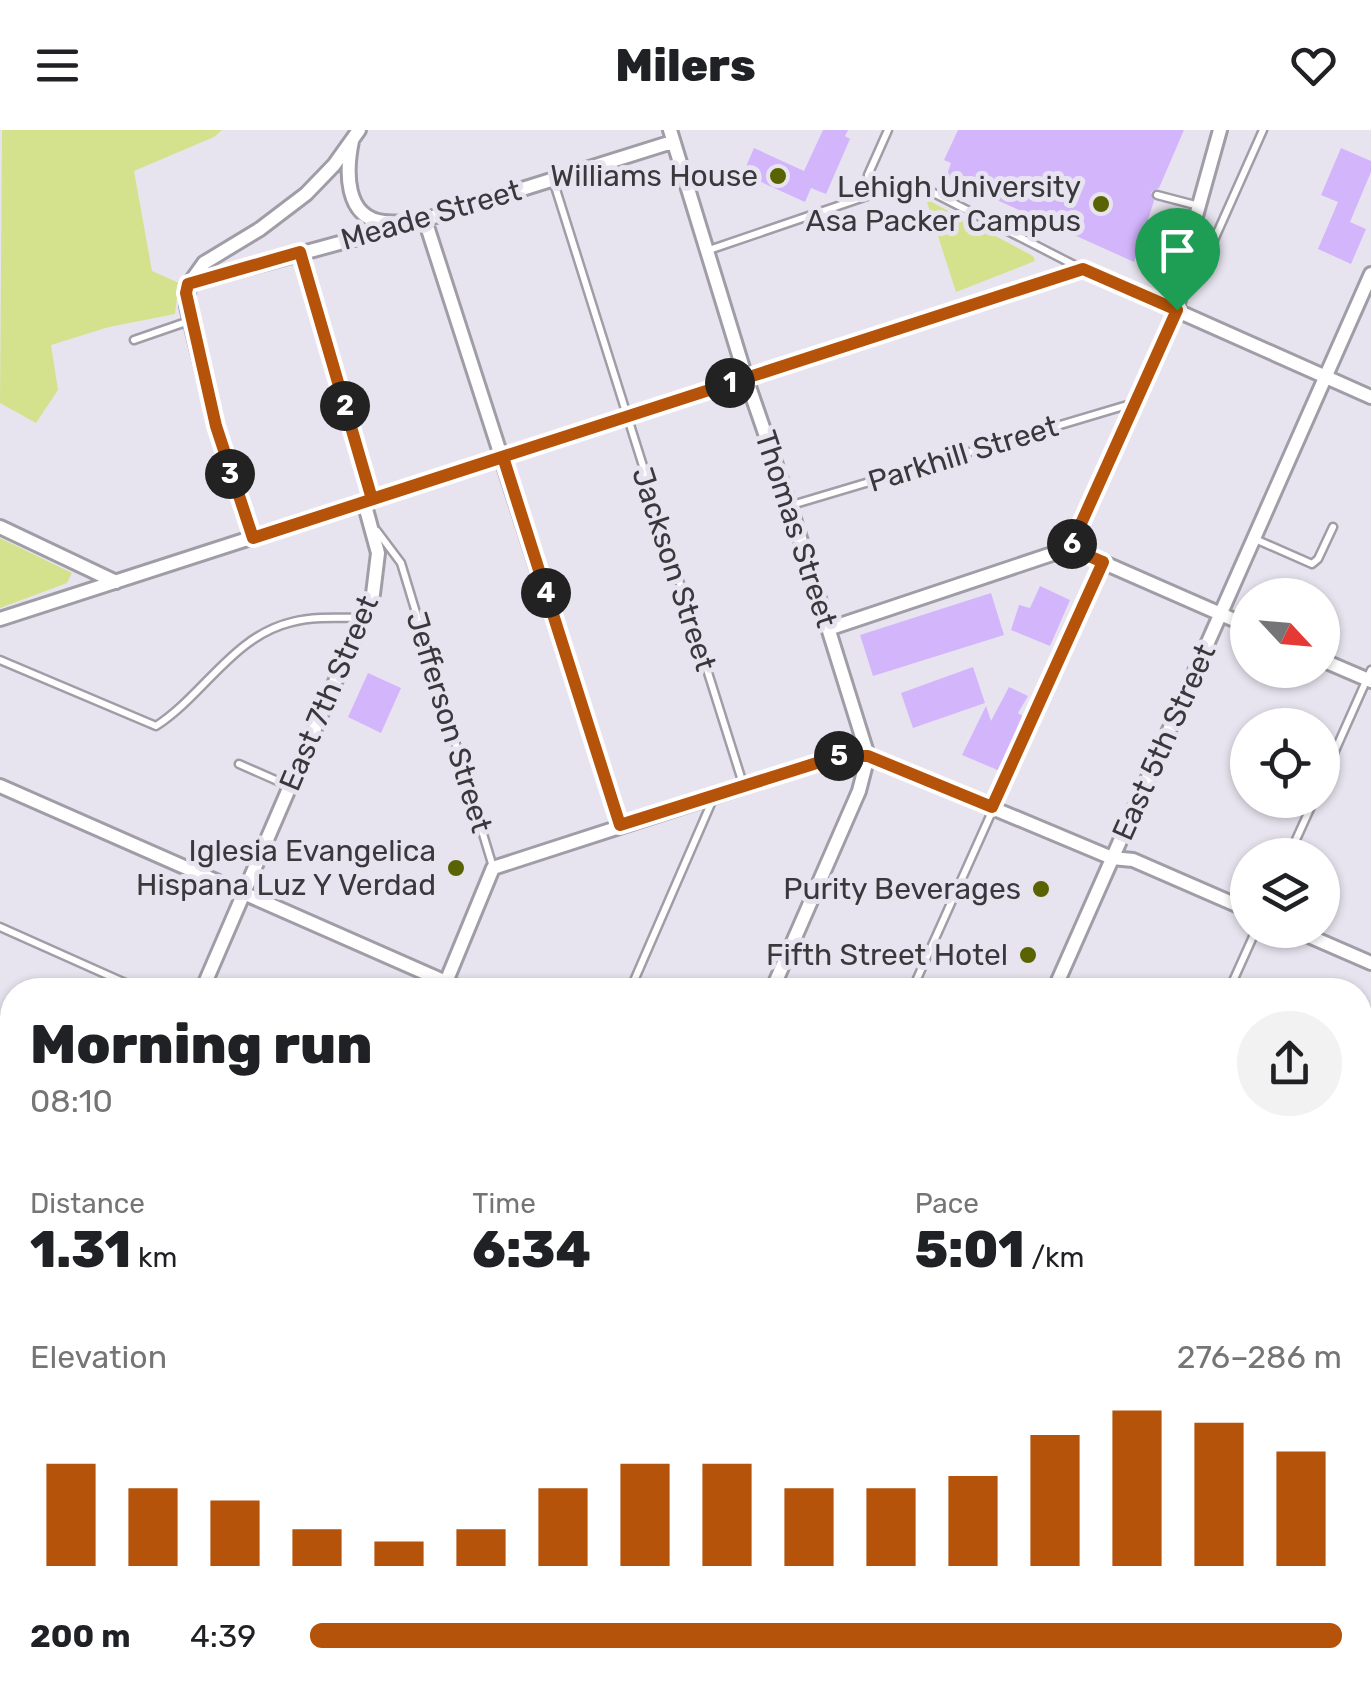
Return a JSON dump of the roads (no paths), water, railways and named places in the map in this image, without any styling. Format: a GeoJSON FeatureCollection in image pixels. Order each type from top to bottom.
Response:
{"type":"FeatureCollection","features":[{"type":"Feature","properties":{"kind":"street"},"geometry":{"type":"LineString","coordinates":[[1070,548],[1177,310],[1220,130]]}},
{"type":"Feature","properties":{"kind":"street"},"geometry":{"type":"LineString","coordinates":[[355,136],[348,178],[352,195],[363,213],[382,222],[425,220],[620,825]]}},
{"type":"Feature","properties":{"kind":"street"},"geometry":{"type":"LineString","coordinates":[[253,538],[234,486],[189,313],[188,284],[204,263],[306,194],[355,136]]}},
{"type":"Feature","properties":{"kind":"street","name":"Meade Street"},"geometry":{"type":"LineString","coordinates":[[188,284],[425,220],[671,136]]}},
{"type":"Feature","properties":{"kind":"street","name":"Thomas Street"},"geometry":{"type":"LineString","coordinates":[[671,136],[868,756]]}},
{"type":"Feature","properties":{"kind":"street"},"geometry":{"type":"LineString","coordinates":[[0,619],[1083,269],[1371,398]]}},
{"type":"Feature","properties":{"kind":"street","name":"East 5th Street"},"geometry":{"type":"LineString","coordinates":[[1059,978],[1371,274]]}},
{"type":"Feature","properties":{"kind":"street","name":"East 7th Street"},"geometry":{"type":"LineString","coordinates":[[207,978],[364,618],[378,567],[368,500]]}},
{"type":"Feature","properties":{"kind":"street"},"geometry":{"type":"LineString","coordinates":[[0,527],[116,582]]}},
{"type":"Feature","properties":{"kind":"street"},"geometry":{"type":"LineString","coordinates":[[828,628],[1070,548],[1230,618]]}},
{"type":"Feature","properties":{"kind":"street"},"geometry":{"type":"LineString","coordinates":[[1340,666],[1370,677]]}},
{"type":"Feature","properties":{"kind":"street"},"geometry":{"type":"LineString","coordinates":[[448,978],[493,868],[839,756],[868,756],[1112,858],[1133,860],[1230,902]]}},
{"type":"Feature","properties":{"kind":"street"},"geometry":{"type":"LineString","coordinates":[[777,978],[859,791],[868,756]]}},
{"type":"Feature","properties":{"kind":"street"},"geometry":{"type":"LineString","coordinates":[[0,786],[437,978]]}},
{"type":"Feature","properties":{"kind":"street"},"geometry":{"type":"LineString","coordinates":[[1335,948],[1371,964]]}},
{"type":"Feature","properties":{"kind":"lane"},"geometry":{"type":"LineString","coordinates":[[870,195],[868,175],[888,130]]}},
{"type":"Feature","properties":{"kind":"lane"},"geometry":{"type":"LineString","coordinates":[[1177,310],[1214,240],[1263,130]]}},
{"type":"Feature","properties":{"kind":"lane","name":"Jackson Street"},"geometry":{"type":"LineString","coordinates":[[553,179],[744,787]]}},
{"type":"Feature","properties":{"kind":"lane"},"geometry":{"type":"LineString","coordinates":[[705,251],[870,195],[922,188],[1083,269]]}},
{"type":"Feature","properties":{"kind":"lane"},"geometry":{"type":"LineString","coordinates":[[1156,195],[1199,206]]}},
{"type":"Feature","properties":{"kind":"lane"},"geometry":{"type":"LineString","coordinates":[[300,252],[368,500]]}},
{"type":"Feature","properties":{"kind":"lane"},"geometry":{"type":"LineString","coordinates":[[134,340],[189,313]]}},
{"type":"Feature","properties":{"kind":"lane","name":"Parkhill Street"},"geometry":{"type":"LineString","coordinates":[[790,506],[1135,402]]}},
{"type":"Feature","properties":{"kind":"lane","name":"Jefferson Street"},"geometry":{"type":"LineString","coordinates":[[373,526],[401,563],[493,868]]}},
{"type":"Feature","properties":{"kind":"lane"},"geometry":{"type":"LineString","coordinates":[[1254,539],[1312,564],[1333,527]]}},
{"type":"Feature","properties":{"kind":"lane"},"geometry":{"type":"LineString","coordinates":[[917,978],[1103,562]]}},
{"type":"Feature","properties":{"kind":"lane"},"geometry":{"type":"LineString","coordinates":[[0,660],[156,726],[174,714],[245,644],[267,630],[305,620],[364,618]]}},
{"type":"Feature","properties":{"kind":"lane"},"geometry":{"type":"LineString","coordinates":[[1340,741],[1370,677]]}},
{"type":"Feature","properties":{"kind":"lane"},"geometry":{"type":"LineString","coordinates":[[239,764],[290,787]]}},
{"type":"Feature","properties":{"kind":"lane"},"geometry":{"type":"LineString","coordinates":[[635,978],[713,798]]}},
{"type":"Feature","properties":{"kind":"lane"},"geometry":{"type":"LineString","coordinates":[[0,928],[114,978]]}},
{"type":"Feature","properties":{"kind":"lane"},"geometry":{"type":"LineString","coordinates":[[1234,978],[1248,948]]}},
{"type":"Feature","properties":{"kind":"place","name":"Williams House"},"geometry":{"type":"Point","coordinates":[778,176]}},
{"type":"Feature","properties":{"kind":"place","name":"Lehigh University Asa Packer Campus"},"geometry":{"type":"Point","coordinates":[1101,204]}},
{"type":"Feature","properties":{"kind":"place","name":"Iglesia Evangelica Hispana Luz Y Verdad"},"geometry":{"type":"Point","coordinates":[456,868]}},
{"type":"Feature","properties":{"kind":"place","name":"Purity Beverages"},"geometry":{"type":"Point","coordinates":[1041,889]}},
{"type":"Feature","properties":{"kind":"place","name":"Fifth Street Hotel"},"geometry":{"type":"Point","coordinates":[1028,955]}}]}
